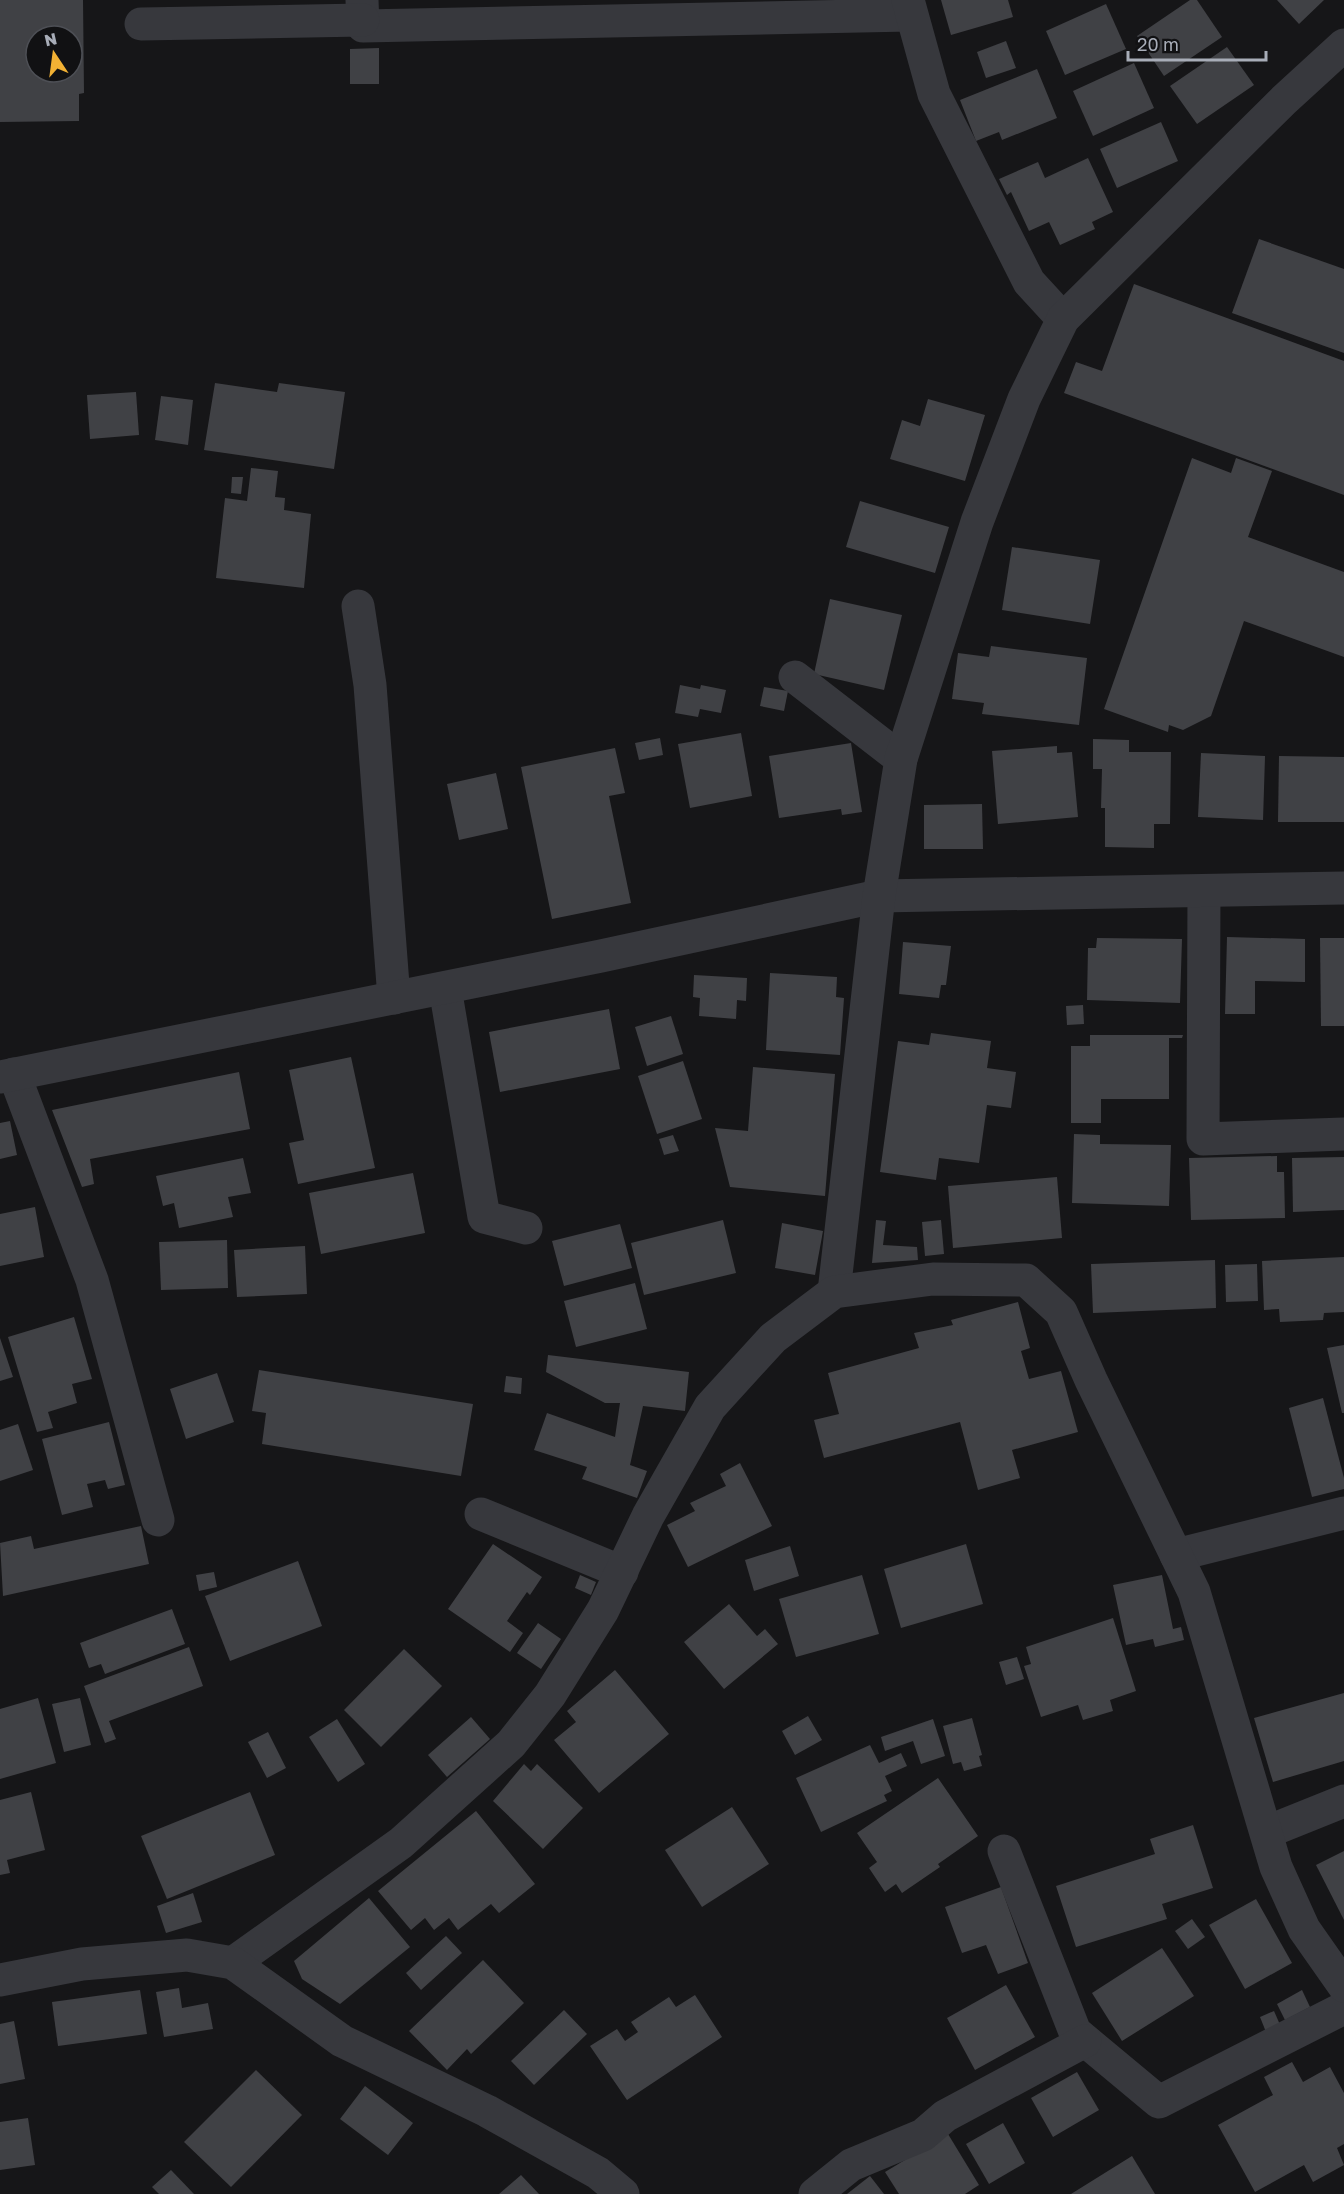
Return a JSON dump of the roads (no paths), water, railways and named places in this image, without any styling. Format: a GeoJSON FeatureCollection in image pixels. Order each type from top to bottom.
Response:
{"type":"FeatureCollection","features":[{"type":"Feature","properties":{"kind":"street"},"geometry":{"type":"LineString","coordinates":[[141,24],[362,10],[363,26],[909,8],[939,104],[1029,282],[1063,319]]}},
{"type":"Feature","properties":{"kind":"street"},"geometry":{"type":"LineString","coordinates":[[834,1292],[879,896],[901,759],[977,522],[1024,399],[1063,319],[1284,99],[1344,45]]}},
{"type":"Feature","properties":{"kind":"street"},"geometry":{"type":"LineString","coordinates":[[358,606],[370,685],[394,998]]}},
{"type":"Feature","properties":{"kind":"street"},"geometry":{"type":"LineString","coordinates":[[795,677],[901,759]]}},
{"type":"Feature","properties":{"kind":"street"},"geometry":{"type":"LineString","coordinates":[[158,1520],[92,1280],[7,1076],[445,988],[879,896],[1344,888]]}},
{"type":"Feature","properties":{"kind":"street"},"geometry":{"type":"LineString","coordinates":[[1204,891],[1203,1139],[1344,1134]]}},
{"type":"Feature","properties":{"kind":"street"},"geometry":{"type":"LineString","coordinates":[[445,988],[484,1217],[526,1228]]}},
{"type":"Feature","properties":{"kind":"street"},"geometry":{"type":"LineString","coordinates":[[233,1963],[401,1843],[511,1744],[550,1695],[603,1610],[648,1516],[711,1407],[773,1338],[834,1292],[933,1279],[1026,1280],[1061,1312],[1091,1380],[1194,1592],[1276,1868],[1304,1929],[1344,1986]]}},
{"type":"Feature","properties":{"kind":"street"},"geometry":{"type":"LineString","coordinates":[[1176,1555],[1344,1513]]}},
{"type":"Feature","properties":{"kind":"street"},"geometry":{"type":"LineString","coordinates":[[481,1514],[622,1572]]}},
{"type":"Feature","properties":{"kind":"street"},"geometry":{"type":"LineString","coordinates":[[1267,1832],[1344,1801]]}},
{"type":"Feature","properties":{"kind":"street"},"geometry":{"type":"LineString","coordinates":[[1004,1851],[1075,2032],[1159,2102],[1344,2008]]}},
{"type":"Feature","properties":{"kind":"street"},"geometry":{"type":"LineString","coordinates":[[0,1980],[82,1964],[187,1955],[233,1963],[342,2041],[487,2111],[598,2173],[623,2194]]}},
{"type":"Feature","properties":{"kind":"street"},"geometry":{"type":"LineString","coordinates":[[815,2194],[851,2165],[923,2135],[945,2116],[1085,2041]]}}]}
